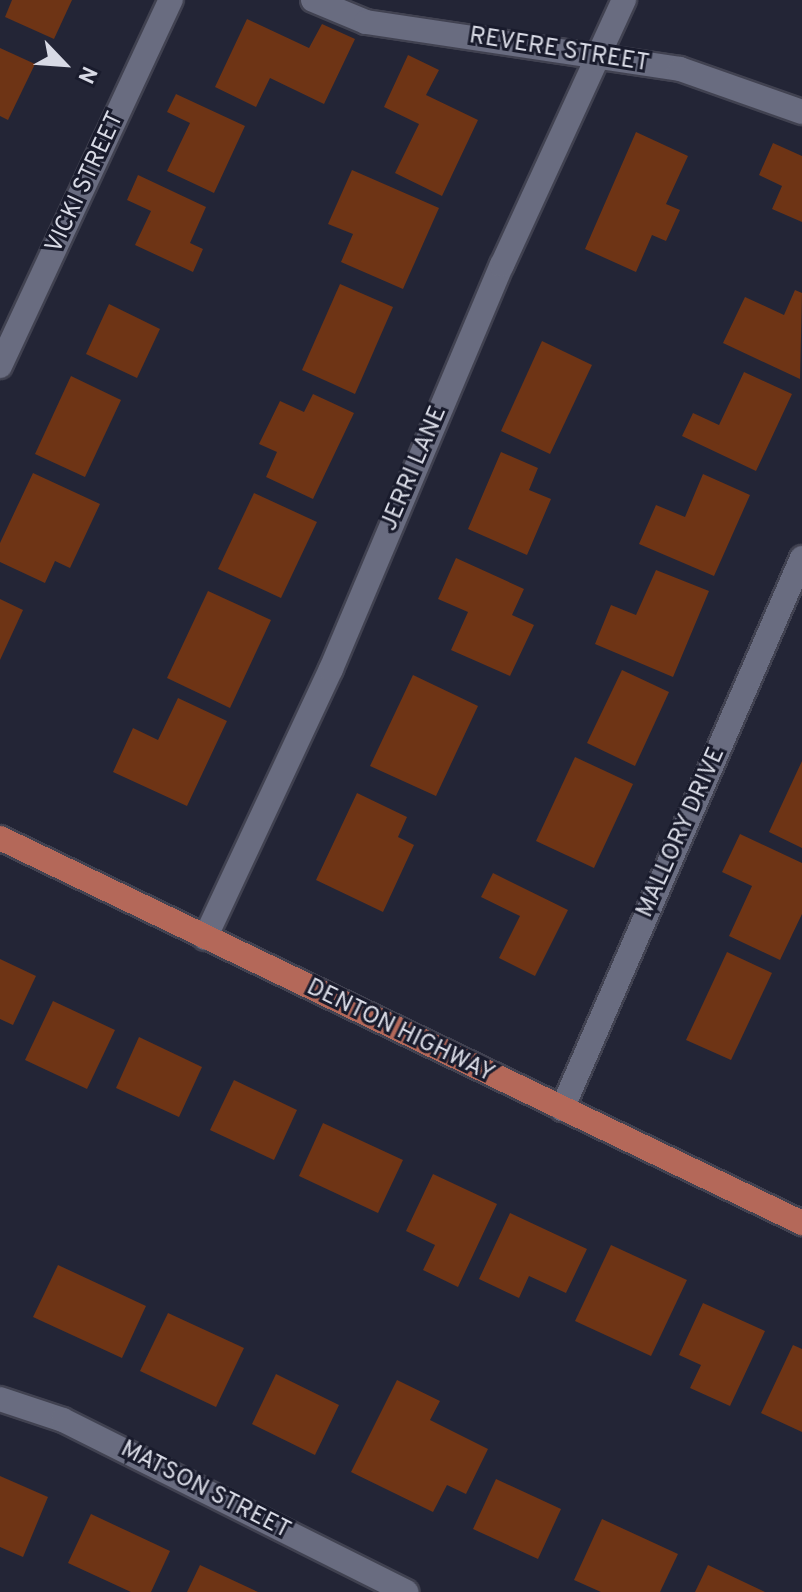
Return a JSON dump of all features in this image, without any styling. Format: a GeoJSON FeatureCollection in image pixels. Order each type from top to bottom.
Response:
{"type":"FeatureCollection","features":[{"type":"Feature","properties":{"kind":"main road","name":"DENTON HIGHWAY"},"geometry":{"type":"LineString","coordinates":[[0,838],[802,1223]]}},
{"type":"Feature","properties":{"kind":"street","name":"VICKI STREET"},"geometry":{"type":"LineString","coordinates":[[0,366],[8,334],[171,0]]}},
{"type":"Feature","properties":{"kind":"street","name":"REVERE STREET"},"geometry":{"type":"LineString","coordinates":[[313,0],[366,22],[680,69],[802,112]]}},
{"type":"Feature","properties":{"kind":"street","name":"JERRI LANE"},"geometry":{"type":"LineString","coordinates":[[205,938],[331,669],[502,265],[624,0]]}},
{"type":"Feature","properties":{"kind":"street","name":"MALLORY DRIVE"},"geometry":{"type":"LineString","coordinates":[[562,1109],[802,558]]}},
{"type":"Feature","properties":{"kind":"street","name":"MATSON STREET"},"geometry":{"type":"LineString","coordinates":[[0,1399],[63,1420],[406,1592]]}},
{"type":"Feature","properties":{"kind":"building"},"geometry":{"type":"Polygon","coordinates":[[[12,0],[72,0],[54,39],[5,17],[12,0]]]}},
{"type":"Feature","properties":{"kind":"building"},"geometry":{"type":"Polygon","coordinates":[[[247,19],[309,48],[322,24],[355,39],[324,104],[270,78],[256,107],[215,87],[247,19]]]}},
{"type":"Feature","properties":{"kind":"building"},"geometry":{"type":"Polygon","coordinates":[[[0,48],[35,64],[8,120],[0,116],[0,48]]]}},
{"type":"Feature","properties":{"kind":"building"},"geometry":{"type":"Polygon","coordinates":[[[408,55],[439,70],[426,95],[478,120],[442,196],[395,173],[419,124],[384,107],[408,55]]]}},
{"type":"Feature","properties":{"kind":"building"},"geometry":{"type":"Polygon","coordinates":[[[176,94],[245,126],[214,193],[167,171],[190,123],[167,112],[176,94]]]}},
{"type":"Feature","properties":{"kind":"building"},"geometry":{"type":"Polygon","coordinates":[[[636,132],[688,156],[666,204],[680,210],[666,241],[652,235],[636,272],[585,249],[636,132]]]}},
{"type":"Feature","properties":{"kind":"building"},"geometry":{"type":"Polygon","coordinates":[[[773,143],[802,156],[802,222],[772,209],[782,186],[759,175],[773,143]]]}},
{"type":"Feature","properties":{"kind":"building"},"geometry":{"type":"Polygon","coordinates":[[[352,170],[439,208],[403,289],[341,262],[353,234],[328,224],[352,170]]]}},
{"type":"Feature","properties":{"kind":"building"},"geometry":{"type":"Polygon","coordinates":[[[138,175],[206,207],[190,243],[203,249],[193,272],[135,245],[151,211],[127,200],[138,175]]]}},
{"type":"Feature","properties":{"kind":"building"},"geometry":{"type":"Polygon","coordinates":[[[340,284],[393,307],[355,394],[302,370],[340,284]]]}},
{"type":"Feature","properties":{"kind":"building"},"geometry":{"type":"Polygon","coordinates":[[[795,290],[802,293],[800,379],[723,343],[745,297],[784,315],[795,290]]]}},
{"type":"Feature","properties":{"kind":"building"},"geometry":{"type":"Polygon","coordinates":[[[109,304],[160,329],[137,378],[86,354],[109,304]]]}},
{"type":"Feature","properties":{"kind":"building"},"geometry":{"type":"Polygon","coordinates":[[[542,341],[592,365],[550,454],[501,431],[542,341]]]}},
{"type":"Feature","properties":{"kind":"building"},"geometry":{"type":"Polygon","coordinates":[[[744,372],[792,394],[756,471],[682,436],[693,413],[719,425],[744,372]]]}},
{"type":"Feature","properties":{"kind":"building"},"geometry":{"type":"Polygon","coordinates":[[[71,376],[121,400],[85,477],[35,454],[71,376]]]}},
{"type":"Feature","properties":{"kind":"building"},"geometry":{"type":"Polygon","coordinates":[[[313,394],[354,413],[313,499],[266,477],[277,452],[259,444],[280,401],[304,412],[313,394]]]}},
{"type":"Feature","properties":{"kind":"building"},"geometry":{"type":"Polygon","coordinates":[[[501,452],[538,468],[529,490],[551,499],[527,555],[468,529],[501,452]]]}},
{"type":"Feature","properties":{"kind":"building"},"geometry":{"type":"Polygon","coordinates":[[[33,473],[100,504],[70,568],[55,561],[45,583],[0,562],[0,543],[33,473]]]}},
{"type":"Feature","properties":{"kind":"building"},"geometry":{"type":"Polygon","coordinates":[[[703,474],[750,495],[714,576],[639,544],[656,505],[685,517],[703,474]]]}},
{"type":"Feature","properties":{"kind":"building"},"geometry":{"type":"Polygon","coordinates":[[[254,493],[317,522],[281,598],[218,569],[254,493]]]}},
{"type":"Feature","properties":{"kind":"building"},"geometry":{"type":"Polygon","coordinates":[[[456,558],[524,589],[512,615],[534,625],[510,676],[451,650],[468,612],[438,599],[456,558]]]}},
{"type":"Feature","properties":{"kind":"building"},"geometry":{"type":"Polygon","coordinates":[[[656,570],[709,591],[673,677],[595,644],[611,605],[636,615],[656,570]]]}},
{"type":"Feature","properties":{"kind":"building"},"geometry":{"type":"Polygon","coordinates":[[[208,591],[271,620],[230,708],[167,678],[208,591]]]}},
{"type":"Feature","properties":{"kind":"building"},"geometry":{"type":"Polygon","coordinates":[[[0,599],[23,610],[0,660],[0,599]]]}},
{"type":"Feature","properties":{"kind":"building"},"geometry":{"type":"Polygon","coordinates":[[[622,670],[669,692],[635,766],[587,743],[622,670]]]}},
{"type":"Feature","properties":{"kind":"building"},"geometry":{"type":"Polygon","coordinates":[[[413,675],[478,706],[436,796],[370,766],[413,675]]]}},
{"type":"Feature","properties":{"kind":"building"},"geometry":{"type":"Polygon","coordinates":[[[178,698],[227,721],[187,806],[113,772],[133,728],[158,740],[178,698]]]}},
{"type":"Feature","properties":{"kind":"building"},"geometry":{"type":"Polygon","coordinates":[[[575,757],[633,784],[594,868],[536,841],[575,757]]]}},
{"type":"Feature","properties":{"kind":"building"},"geometry":{"type":"Polygon","coordinates":[[[802,761],[802,848],[769,832],[802,761]]]}},
{"type":"Feature","properties":{"kind":"building"},"geometry":{"type":"Polygon","coordinates":[[[357,793],[407,817],[398,837],[414,845],[383,912],[316,880],[357,793]]]}},
{"type":"Feature","properties":{"kind":"building"},"geometry":{"type":"Polygon","coordinates":[[[740,834],[802,863],[802,914],[780,960],[729,936],[752,886],[722,872],[740,834]]]}},
{"type":"Feature","properties":{"kind":"building"},"geometry":{"type":"Polygon","coordinates":[[[493,873],[568,910],[535,976],[499,958],[520,916],[481,897],[493,873]]]}},
{"type":"Feature","properties":{"kind":"building"},"geometry":{"type":"Polygon","coordinates":[[[727,952],[772,973],[731,1060],[686,1040],[727,952]]]}},
{"type":"Feature","properties":{"kind":"building"},"geometry":{"type":"Polygon","coordinates":[[[0,959],[36,976],[13,1025],[0,1019],[0,959]]]}},
{"type":"Feature","properties":{"kind":"building"},"geometry":{"type":"Polygon","coordinates":[[[53,1001],[115,1030],[87,1089],[25,1060],[53,1001]]]}},
{"type":"Feature","properties":{"kind":"building"},"geometry":{"type":"Polygon","coordinates":[[[139,1037],[202,1067],[179,1117],[116,1088],[139,1037]]]}},
{"type":"Feature","properties":{"kind":"building"},"geometry":{"type":"Polygon","coordinates":[[[234,1080],[297,1110],[274,1160],[210,1130],[234,1080]]]}},
{"type":"Feature","properties":{"kind":"building"},"geometry":{"type":"Polygon","coordinates":[[[323,1123],[403,1160],[378,1213],[299,1176],[323,1123]]]}},
{"type":"Feature","properties":{"kind":"building"},"geometry":{"type":"Polygon","coordinates":[[[433,1174],[497,1204],[458,1287],[423,1270],[435,1245],[406,1231],[433,1174]]]}},
{"type":"Feature","properties":{"kind":"building"},"geometry":{"type":"Polygon","coordinates":[[[510,1213],[587,1249],[566,1293],[529,1276],[519,1298],[479,1279],[510,1213]]]}},
{"type":"Feature","properties":{"kind":"building"},"geometry":{"type":"Polygon","coordinates":[[[611,1245],[687,1280],[651,1356],[575,1321],[611,1245]]]}},
{"type":"Feature","properties":{"kind":"building"},"geometry":{"type":"Polygon","coordinates":[[[58,1265],[146,1306],[122,1358],[33,1317],[58,1265]]]}},
{"type":"Feature","properties":{"kind":"building"},"geometry":{"type":"Polygon","coordinates":[[[703,1303],[765,1331],[730,1406],[690,1388],[701,1365],[679,1355],[703,1303]]]}},
{"type":"Feature","properties":{"kind":"building"},"geometry":{"type":"Polygon","coordinates":[[[168,1313],[244,1348],[216,1407],[140,1371],[168,1313]]]}},
{"type":"Feature","properties":{"kind":"building"},"geometry":{"type":"Polygon","coordinates":[[[793,1345],[802,1349],[802,1432],[761,1413],[793,1345]]]}},
{"type":"Feature","properties":{"kind":"building"},"geometry":{"type":"Polygon","coordinates":[[[276,1374],[339,1405],[315,1455],[252,1424],[276,1374]]]}},
{"type":"Feature","properties":{"kind":"building"},"geometry":{"type":"Polygon","coordinates":[[[397,1380],[440,1401],[430,1420],[488,1449],[466,1494],[447,1485],[433,1512],[351,1472],[397,1380]]]}},
{"type":"Feature","properties":{"kind":"building"},"geometry":{"type":"Polygon","coordinates":[[[0,1476],[48,1497],[23,1557],[0,1547],[0,1476]]]}},
{"type":"Feature","properties":{"kind":"building"},"geometry":{"type":"Polygon","coordinates":[[[496,1479],[561,1509],[538,1559],[473,1529],[496,1479]]]}},
{"type":"Feature","properties":{"kind":"building"},"geometry":{"type":"Polygon","coordinates":[[[91,1514],[170,1551],[151,1592],[131,1592],[68,1563],[91,1514]]]}},
{"type":"Feature","properties":{"kind":"building"},"geometry":{"type":"Polygon","coordinates":[[[602,1519],[678,1554],[660,1592],[601,1592],[574,1580],[602,1519]]]}},
{"type":"Feature","properties":{"kind":"building"},"geometry":{"type":"Polygon","coordinates":[[[200,1565],[258,1592],[187,1592],[200,1565]]]}},
{"type":"Feature","properties":{"kind":"building"},"geometry":{"type":"Polygon","coordinates":[[[708,1565],[765,1592],[695,1592],[708,1565]]]}}]}
